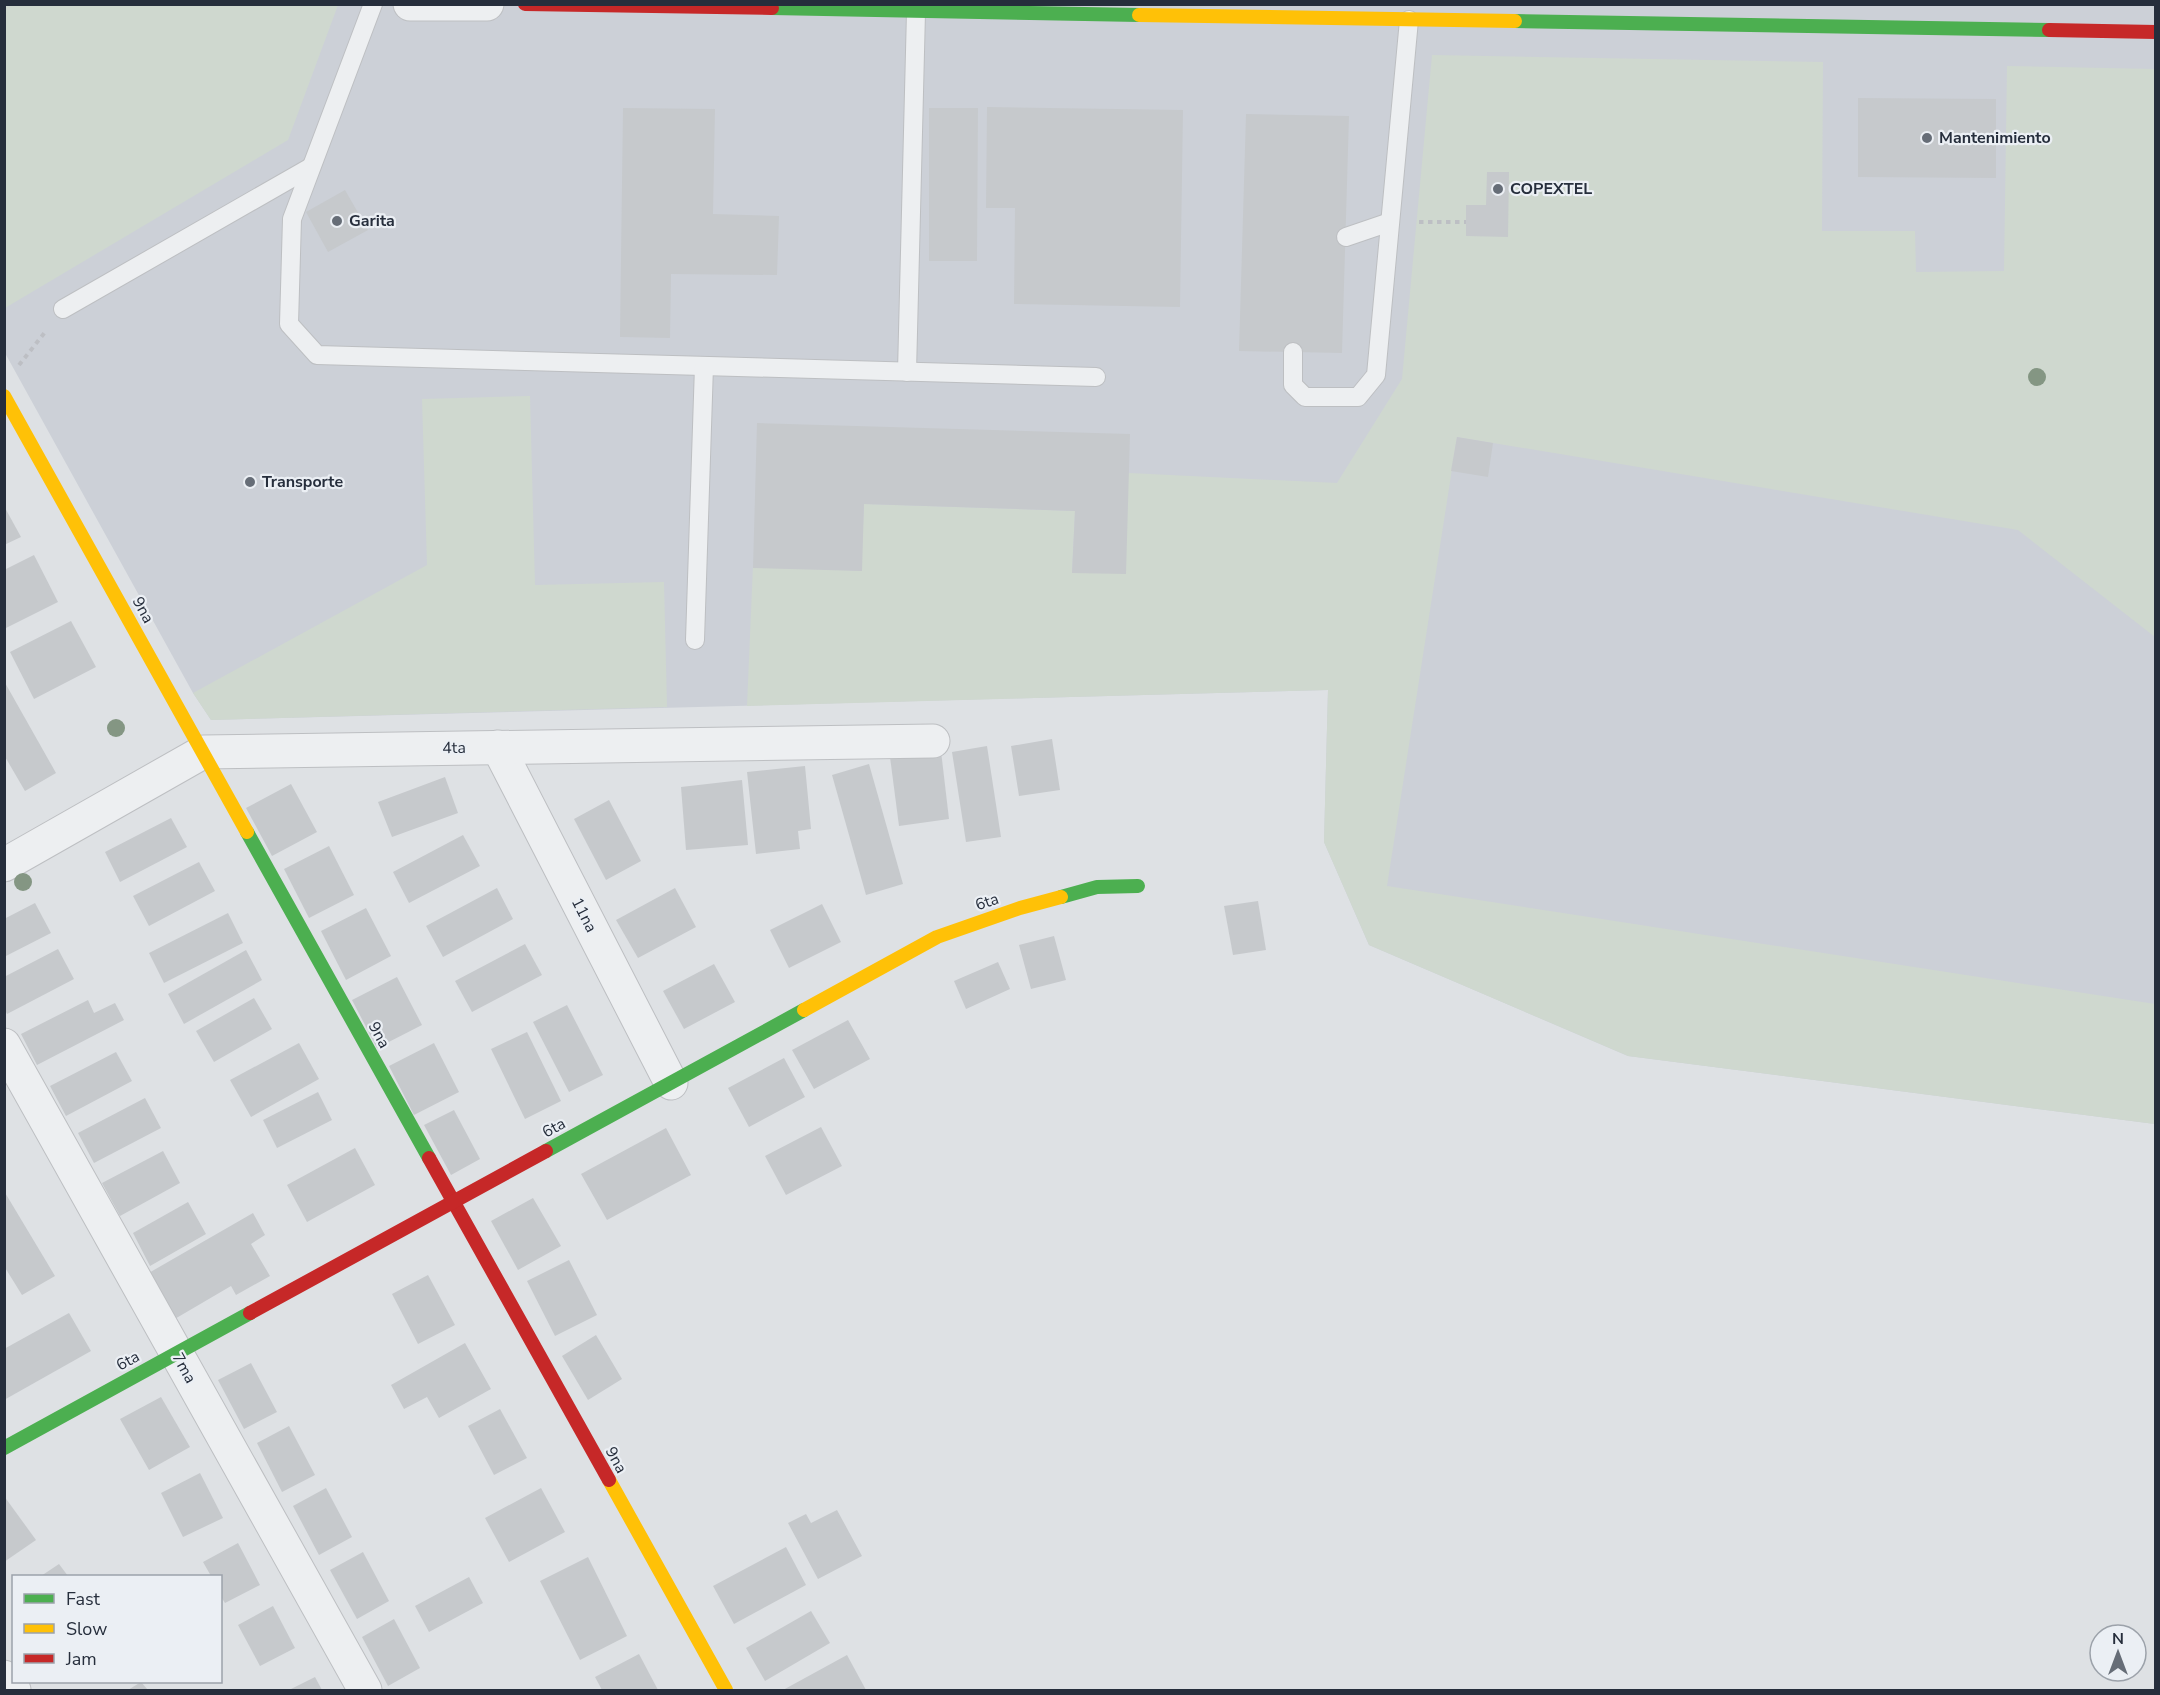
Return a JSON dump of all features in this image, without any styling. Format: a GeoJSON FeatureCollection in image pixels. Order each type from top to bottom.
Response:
{"type":"FeatureCollection","features":[{"type":"Feature","properties":{"kind":"street"},"geometry":{"type":"LineString","coordinates":[[410,4],[487,4]]}},
{"type":"Feature","properties":{"kind":"street"},"geometry":{"type":"LineString","coordinates":[[525,4],[2156,32]]}},
{"type":"Feature","properties":{"kind":"street","name":"9na"},"geometry":{"type":"LineString","coordinates":[[4,396],[726,1690]]}},
{"type":"Feature","properties":{"kind":"street","name":"4ta"},"geometry":{"type":"LineString","coordinates":[[4,865],[203,752],[933,741]]}},
{"type":"Feature","properties":{"kind":"street","name":"11na"},"geometry":{"type":"LineString","coordinates":[[498,747],[671,1083]]}},
{"type":"Feature","properties":{"kind":"street","name":"6ta"},"geometry":{"type":"LineString","coordinates":[[4,1448],[937,937],[1020,908],[1097,887],[1138,886]]}},
{"type":"Feature","properties":{"kind":"street","name":"7ma"},"geometry":{"type":"LineString","coordinates":[[4,1046],[365,1690]]}},
{"type":"Feature","properties":{"kind":"street"},"geometry":{"type":"LineString","coordinates":[[4,1677],[14,1690]]}},
{"type":"Feature","properties":{"kind":"lane"},"geometry":{"type":"LineString","coordinates":[[373,4],[292,219],[289,324],[317,355],[1096,377]]}},
{"type":"Feature","properties":{"kind":"lane"},"geometry":{"type":"LineString","coordinates":[[907,372],[916,12]]}},
{"type":"Feature","properties":{"kind":"lane"},"geometry":{"type":"LineString","coordinates":[[1293,352],[1293,385],[1305,397],[1358,397],[1376,375],[1409,20]]}},
{"type":"Feature","properties":{"kind":"lane"},"geometry":{"type":"LineString","coordinates":[[63,309],[311,167]]}},
{"type":"Feature","properties":{"kind":"lane"},"geometry":{"type":"LineString","coordinates":[[1346,237],[1390,222]]}},
{"type":"Feature","properties":{"kind":"lane"},"geometry":{"type":"LineString","coordinates":[[695,639],[704,366]]}},
{"type":"Feature","properties":{"kind":"path"},"geometry":{"type":"LineString","coordinates":[[1390,222],[1466,222]]}},
{"type":"Feature","properties":{"kind":"path"},"geometry":{"type":"LineString","coordinates":[[14,372],[63,309]]}},
{"type":"Feature","properties":{"kind":"shaded area"},"geometry":{"type":"Polygon","coordinates":[[[4,5],[338,5],[288,140],[5,308],[4,5]]]}},
{"type":"Feature","properties":{"kind":"shaded area"},"geometry":{"type":"Polygon","coordinates":[[[5,5],[2155,5],[2155,1124],[1628,1056],[1369,945],[1324,842],[1328,690],[211,720],[193,693],[5,353],[5,5]]]}},
{"type":"Feature","properties":{"kind":"shaded area"},"geometry":{"type":"Polygon","coordinates":[[[1432,55],[1823,62],[1822,231],[1915,231],[1916,272],[2004,271],[2007,66],[2155,69],[2155,637],[2018,530],[1457,437],[1387,886],[2155,1004],[2155,1124],[1628,1056],[1369,945],[1324,842],[1328,690],[747,706],[753,565],[861,571],[864,504],[1075,511],[1072,572],[1129,473],[1337,483],[1402,379],[1432,55]]]}},
{"type":"Feature","properties":{"kind":"shaded area"},"geometry":{"type":"Polygon","coordinates":[[[530,396],[535,585],[664,582],[667,707],[211,720],[193,693],[427,565],[422,399],[530,396]]]}},
{"type":"Feature","properties":{"kind":"building","name":"Mantenimiento"},"geometry":{"type":"Polygon","coordinates":[[[1858,98],[1996,99],[1996,178],[1858,177],[1858,98]]]}},
{"type":"Feature","properties":{"kind":"building"},"geometry":{"type":"Polygon","coordinates":[[[987,107],[1183,110],[1180,307],[1014,304],[1015,208],[986,208],[987,107]]]}},
{"type":"Feature","properties":{"kind":"building"},"geometry":{"type":"Polygon","coordinates":[[[623,108],[715,109],[713,214],[779,216],[777,275],[671,274],[670,338],[620,337],[623,108]]]}},
{"type":"Feature","properties":{"kind":"building"},"geometry":{"type":"Polygon","coordinates":[[[929,108],[978,108],[977,261],[929,261],[929,108]]]}},
{"type":"Feature","properties":{"kind":"building"},"geometry":{"type":"Polygon","coordinates":[[[1246,114],[1349,116],[1342,353],[1239,351],[1246,114]]]}},
{"type":"Feature","properties":{"kind":"building","name":"COPEXTEL"},"geometry":{"type":"Polygon","coordinates":[[[1487,172],[1509,172],[1508,237],[1466,236],[1466,205],[1486,205],[1487,172]]]}},
{"type":"Feature","properties":{"kind":"building","name":"Garita"},"geometry":{"type":"Polygon","coordinates":[[[345,190],[368,230],[328,252],[306,212],[345,190]]]}},
{"type":"Feature","properties":{"kind":"building"},"geometry":{"type":"Polygon","coordinates":[[[757,423],[1130,434],[1126,574],[1072,573],[1075,511],[864,504],[862,571],[753,568],[757,423]]]}},
{"type":"Feature","properties":{"kind":"building"},"geometry":{"type":"Polygon","coordinates":[[[1457,437],[1493,443],[1488,477],[1451,471],[1457,437]]]}},
{"type":"Feature","properties":{"kind":"building"},"geometry":{"type":"Polygon","coordinates":[[[4,506],[21,537],[4,545],[4,506]]]}},
{"type":"Feature","properties":{"kind":"building"},"geometry":{"type":"Polygon","coordinates":[[[34,555],[58,602],[4,629],[4,570],[34,555]]]}},
{"type":"Feature","properties":{"kind":"building"},"geometry":{"type":"Polygon","coordinates":[[[71,621],[96,667],[34,699],[10,652],[71,621]]]}},
{"type":"Feature","properties":{"kind":"building"},"geometry":{"type":"Polygon","coordinates":[[[4,681],[56,773],[25,791],[4,755],[4,681]]]}},
{"type":"Feature","properties":{"kind":"building"},"geometry":{"type":"Polygon","coordinates":[[[1052,739],[1060,790],[1019,796],[1011,746],[1052,739]]]}},
{"type":"Feature","properties":{"kind":"building"},"geometry":{"type":"Polygon","coordinates":[[[987,746],[1001,837],[966,842],[952,752],[987,746]]]}},
{"type":"Feature","properties":{"kind":"building"},"geometry":{"type":"Polygon","coordinates":[[[941,751],[949,819],[899,826],[890,757],[941,751]]]}},
{"type":"Feature","properties":{"kind":"building"},"geometry":{"type":"Polygon","coordinates":[[[869,764],[903,884],[866,895],[832,775],[869,764]]]}},
{"type":"Feature","properties":{"kind":"building"},"geometry":{"type":"Polygon","coordinates":[[[805,766],[811,829],[798,831],[800,849],[756,854],[747,772],[805,766]]]}},
{"type":"Feature","properties":{"kind":"building"},"geometry":{"type":"Polygon","coordinates":[[[445,777],[458,813],[392,837],[378,802],[445,777]]]}},
{"type":"Feature","properties":{"kind":"building"},"geometry":{"type":"Polygon","coordinates":[[[742,780],[748,845],[686,850],[681,787],[742,780]]]}},
{"type":"Feature","properties":{"kind":"building"},"geometry":{"type":"Polygon","coordinates":[[[291,784],[317,832],[272,856],[246,808],[291,784]]]}},
{"type":"Feature","properties":{"kind":"building"},"geometry":{"type":"Polygon","coordinates":[[[609,800],[641,861],[606,880],[574,819],[609,800]]]}},
{"type":"Feature","properties":{"kind":"building"},"geometry":{"type":"Polygon","coordinates":[[[171,818],[187,847],[120,882],[105,852],[171,818]]]}},
{"type":"Feature","properties":{"kind":"building"},"geometry":{"type":"Polygon","coordinates":[[[463,835],[480,866],[409,903],[393,872],[463,835]]]}},
{"type":"Feature","properties":{"kind":"building"},"geometry":{"type":"Polygon","coordinates":[[[329,846],[354,895],[309,918],[284,869],[329,846]]]}},
{"type":"Feature","properties":{"kind":"building"},"geometry":{"type":"Polygon","coordinates":[[[199,862],[215,891],[149,926],[133,896],[199,862]]]}},
{"type":"Feature","properties":{"kind":"building"},"geometry":{"type":"Polygon","coordinates":[[[497,888],[513,919],[443,957],[426,926],[497,888]]]}},
{"type":"Feature","properties":{"kind":"building"},"geometry":{"type":"Polygon","coordinates":[[[675,888],[696,927],[638,958],[616,920],[675,888]]]}},
{"type":"Feature","properties":{"kind":"building"},"geometry":{"type":"Polygon","coordinates":[[[1258,901],[1266,950],[1233,955],[1224,906],[1258,901]]]}},
{"type":"Feature","properties":{"kind":"building"},"geometry":{"type":"Polygon","coordinates":[[[35,903],[51,933],[4,957],[4,919],[35,903]]]}},
{"type":"Feature","properties":{"kind":"building"},"geometry":{"type":"Polygon","coordinates":[[[822,904],[841,942],[789,968],[770,930],[822,904]]]}},
{"type":"Feature","properties":{"kind":"building"},"geometry":{"type":"Polygon","coordinates":[[[366,908],[391,956],[346,980],[321,931],[366,908]]]}},
{"type":"Feature","properties":{"kind":"building"},"geometry":{"type":"Polygon","coordinates":[[[228,913],[243,943],[164,983],[149,953],[228,913]]]}},
{"type":"Feature","properties":{"kind":"building"},"geometry":{"type":"Polygon","coordinates":[[[1054,936],[1066,980],[1031,989],[1019,945],[1054,936]]]}},
{"type":"Feature","properties":{"kind":"building"},"geometry":{"type":"Polygon","coordinates":[[[525,944],[542,975],[472,1012],[455,981],[525,944]]]}},
{"type":"Feature","properties":{"kind":"building"},"geometry":{"type":"Polygon","coordinates":[[[58,949],[74,979],[7,1014],[4,1008],[4,977],[58,949]]]}},
{"type":"Feature","properties":{"kind":"building"},"geometry":{"type":"Polygon","coordinates":[[[246,950],[262,980],[184,1024],[168,994],[246,950]]]}},
{"type":"Feature","properties":{"kind":"building"},"geometry":{"type":"Polygon","coordinates":[[[998,962],[1010,989],[966,1009],[954,981],[998,962]]]}},
{"type":"Feature","properties":{"kind":"building"},"geometry":{"type":"Polygon","coordinates":[[[714,964],[735,1002],[684,1029],[663,991],[714,964]]]}},
{"type":"Feature","properties":{"kind":"building"},"geometry":{"type":"Polygon","coordinates":[[[397,977],[422,1025],[377,1048],[352,1000],[397,977]]]}},
{"type":"Feature","properties":{"kind":"building"},"geometry":{"type":"Polygon","coordinates":[[[254,998],[272,1029],[214,1062],[196,1031],[254,998]]]}},
{"type":"Feature","properties":{"kind":"building"},"geometry":{"type":"Polygon","coordinates":[[[88,1000],[94,1013],[115,1003],[124,1020],[37,1065],[21,1034],[88,1000]]]}},
{"type":"Feature","properties":{"kind":"building"},"geometry":{"type":"Polygon","coordinates":[[[567,1005],[603,1075],[569,1092],[533,1022],[567,1005]]]}},
{"type":"Feature","properties":{"kind":"building"},"geometry":{"type":"Polygon","coordinates":[[[848,1020],[870,1059],[814,1089],[792,1050],[848,1020]]]}},
{"type":"Feature","properties":{"kind":"building"},"geometry":{"type":"Polygon","coordinates":[[[527,1032],[561,1101],[525,1119],[491,1049],[527,1032]]]}},
{"type":"Feature","properties":{"kind":"building"},"geometry":{"type":"Polygon","coordinates":[[[299,1043],[319,1079],[251,1117],[230,1080],[299,1043]]]}},
{"type":"Feature","properties":{"kind":"building"},"geometry":{"type":"Polygon","coordinates":[[[434,1043],[459,1092],[414,1115],[389,1066],[434,1043]]]}},
{"type":"Feature","properties":{"kind":"building"},"geometry":{"type":"Polygon","coordinates":[[[116,1052],[132,1081],[66,1116],[50,1086],[116,1052]]]}},
{"type":"Feature","properties":{"kind":"building"},"geometry":{"type":"Polygon","coordinates":[[[784,1058],[805,1097],[749,1127],[728,1088],[784,1058]]]}},
{"type":"Feature","properties":{"kind":"building"},"geometry":{"type":"Polygon","coordinates":[[[318,1092],[332,1120],[277,1148],[263,1120],[318,1092]]]}},
{"type":"Feature","properties":{"kind":"building"},"geometry":{"type":"Polygon","coordinates":[[[145,1098],[161,1128],[94,1163],[78,1133],[145,1098]]]}},
{"type":"Feature","properties":{"kind":"building"},"geometry":{"type":"Polygon","coordinates":[[[454,1110],[480,1159],[451,1175],[424,1125],[454,1110]]]}},
{"type":"Feature","properties":{"kind":"building"},"geometry":{"type":"Polygon","coordinates":[[[821,1127],[842,1166],[786,1195],[765,1156],[821,1127]]]}},
{"type":"Feature","properties":{"kind":"building"},"geometry":{"type":"Polygon","coordinates":[[[666,1128],[691,1175],[607,1220],[581,1174],[666,1128]]]}},
{"type":"Feature","properties":{"kind":"building"},"geometry":{"type":"Polygon","coordinates":[[[355,1148],[375,1185],[307,1222],[287,1185],[355,1148]]]}},
{"type":"Feature","properties":{"kind":"building"},"geometry":{"type":"Polygon","coordinates":[[[163,1151],[180,1183],[120,1216],[102,1183],[163,1151]]]}},
{"type":"Feature","properties":{"kind":"building"},"geometry":{"type":"Polygon","coordinates":[[[4,1191],[55,1276],[22,1295],[4,1266],[4,1191]]]}},
{"type":"Feature","properties":{"kind":"building"},"geometry":{"type":"Polygon","coordinates":[[[533,1198],[561,1246],[518,1270],[491,1221],[533,1198]]]}},
{"type":"Feature","properties":{"kind":"building"},"geometry":{"type":"Polygon","coordinates":[[[188,1202],[206,1234],[150,1266],[133,1233],[188,1202]]]}},
{"type":"Feature","properties":{"kind":"building"},"geometry":{"type":"Polygon","coordinates":[[[253,1213],[265,1235],[251,1244],[270,1276],[236,1295],[231,1286],[173,1320],[147,1274],[253,1213]]]}},
{"type":"Feature","properties":{"kind":"building"},"geometry":{"type":"Polygon","coordinates":[[[569,1260],[597,1315],[555,1336],[527,1281],[569,1260]]]}},
{"type":"Feature","properties":{"kind":"building"},"geometry":{"type":"Polygon","coordinates":[[[428,1275],[455,1325],[418,1344],[392,1294],[428,1275]]]}},
{"type":"Feature","properties":{"kind":"building"},"geometry":{"type":"Polygon","coordinates":[[[69,1313],[91,1351],[4,1400],[4,1349],[69,1313]]]}},
{"type":"Feature","properties":{"kind":"building"},"geometry":{"type":"Polygon","coordinates":[[[596,1335],[622,1379],[588,1400],[562,1356],[596,1335]]]}},
{"type":"Feature","properties":{"kind":"building"},"geometry":{"type":"Polygon","coordinates":[[[465,1343],[491,1389],[439,1418],[427,1397],[404,1409],[391,1385],[465,1343]]]}},
{"type":"Feature","properties":{"kind":"building"},"geometry":{"type":"Polygon","coordinates":[[[251,1363],[277,1412],[244,1429],[218,1380],[251,1363]]]}},
{"type":"Feature","properties":{"kind":"building"},"geometry":{"type":"Polygon","coordinates":[[[161,1397],[190,1447],[149,1470],[120,1419],[161,1397]]]}},
{"type":"Feature","properties":{"kind":"building"},"geometry":{"type":"Polygon","coordinates":[[[500,1409],[527,1458],[494,1475],[468,1426],[500,1409]]]}},
{"type":"Feature","properties":{"kind":"building"},"geometry":{"type":"Polygon","coordinates":[[[289,1426],[315,1475],[282,1492],[257,1443],[289,1426]]]}},
{"type":"Feature","properties":{"kind":"building"},"geometry":{"type":"Polygon","coordinates":[[[200,1473],[223,1518],[183,1537],[161,1493],[200,1473]]]}},
{"type":"Feature","properties":{"kind":"building"},"geometry":{"type":"Polygon","coordinates":[[[326,1488],[352,1537],[319,1555],[293,1506],[326,1488]]]}},
{"type":"Feature","properties":{"kind":"building"},"geometry":{"type":"Polygon","coordinates":[[[541,1488],[565,1532],[509,1562],[485,1518],[541,1488]]]}},
{"type":"Feature","properties":{"kind":"building"},"geometry":{"type":"Polygon","coordinates":[[[4,1496],[36,1540],[4,1562],[4,1496]]]}},
{"type":"Feature","properties":{"kind":"building"},"geometry":{"type":"Polygon","coordinates":[[[837,1510],[862,1556],[818,1579],[788,1523],[806,1514],[811,1523],[837,1510]]]}},
{"type":"Feature","properties":{"kind":"building"},"geometry":{"type":"Polygon","coordinates":[[[238,1543],[260,1585],[225,1603],[222,1598],[222,1575],[210,1575],[203,1562],[238,1543]]]}},
{"type":"Feature","properties":{"kind":"building"},"geometry":{"type":"Polygon","coordinates":[[[786,1547],[806,1585],[734,1624],[713,1586],[786,1547]]]}},
{"type":"Feature","properties":{"kind":"building"},"geometry":{"type":"Polygon","coordinates":[[[363,1552],[389,1601],[357,1619],[330,1570],[363,1552]]]}},
{"type":"Feature","properties":{"kind":"building"},"geometry":{"type":"Polygon","coordinates":[[[588,1557],[627,1636],[580,1660],[540,1581],[588,1557]]]}},
{"type":"Feature","properties":{"kind":"building"},"geometry":{"type":"Polygon","coordinates":[[[59,1564],[67,1575],[42,1575],[59,1564]]]}},
{"type":"Feature","properties":{"kind":"building"},"geometry":{"type":"Polygon","coordinates":[[[469,1577],[483,1603],[429,1632],[415,1606],[469,1577]]]}},
{"type":"Feature","properties":{"kind":"building"},"geometry":{"type":"Polygon","coordinates":[[[273,1606],[295,1648],[260,1666],[238,1625],[273,1606]]]}},
{"type":"Feature","properties":{"kind":"building"},"geometry":{"type":"Polygon","coordinates":[[[811,1611],[830,1643],[765,1681],[746,1648],[811,1611]]]}},
{"type":"Feature","properties":{"kind":"building"},"geometry":{"type":"Polygon","coordinates":[[[394,1619],[420,1668],[388,1686],[362,1637],[394,1619]]]}},
{"type":"Feature","properties":{"kind":"building"},"geometry":{"type":"Polygon","coordinates":[[[639,1654],[658,1690],[602,1690],[595,1677],[639,1654]]]}},
{"type":"Feature","properties":{"kind":"building"},"geometry":{"type":"Polygon","coordinates":[[[847,1655],[866,1690],[783,1690],[847,1655]]]}},
{"type":"Feature","properties":{"kind":"building"},"geometry":{"type":"Polygon","coordinates":[[[315,1677],[322,1690],[289,1690],[315,1677]]]}},
{"type":"Feature","properties":{"kind":"building"},"geometry":{"type":"Polygon","coordinates":[[[142,1683],[148,1690],[128,1690],[142,1683]]]}},
{"type":"Feature","properties":{"kind":"traffic: fast"},"geometry":{"type":"LineString","coordinates":[[772,8],[1139,15]]}},
{"type":"Feature","properties":{"kind":"traffic: fast"},"geometry":{"type":"LineString","coordinates":[[1515,21],[2049,30]]}},
{"type":"Feature","properties":{"kind":"traffic: fast"},"geometry":{"type":"LineString","coordinates":[[247,832],[429,1158]]}},
{"type":"Feature","properties":{"kind":"traffic: fast"},"geometry":{"type":"LineString","coordinates":[[1061,897],[1097,887],[1138,886]]}},
{"type":"Feature","properties":{"kind":"traffic: fast"},"geometry":{"type":"LineString","coordinates":[[546,1151],[804,1010]]}},
{"type":"Feature","properties":{"kind":"traffic: fast"},"geometry":{"type":"LineString","coordinates":[[4,1448],[250,1313]]}},
{"type":"Feature","properties":{"kind":"traffic: slow"},"geometry":{"type":"LineString","coordinates":[[1139,15],[1515,21]]}},
{"type":"Feature","properties":{"kind":"traffic: slow"},"geometry":{"type":"LineString","coordinates":[[4,396],[247,832]]}},
{"type":"Feature","properties":{"kind":"traffic: slow"},"geometry":{"type":"LineString","coordinates":[[804,1010],[937,937],[1020,908],[1061,897]]}},
{"type":"Feature","properties":{"kind":"traffic: slow"},"geometry":{"type":"LineString","coordinates":[[609,1480],[726,1690]]}},
{"type":"Feature","properties":{"kind":"traffic: jam"},"geometry":{"type":"LineString","coordinates":[[525,4],[772,8]]}},
{"type":"Feature","properties":{"kind":"traffic: jam"},"geometry":{"type":"LineString","coordinates":[[2049,30],[2156,32]]}},
{"type":"Feature","properties":{"kind":"traffic: jam"},"geometry":{"type":"LineString","coordinates":[[250,1313],[546,1151]]}},
{"type":"Feature","properties":{"kind":"traffic: jam"},"geometry":{"type":"LineString","coordinates":[[429,1158],[609,1480]]}},
{"type":"Feature","properties":{"kind":"place","name":"Mantenimiento"},"geometry":{"type":"Point","coordinates":[1927,138]}},
{"type":"Feature","properties":{"kind":"place","name":"COPEXTEL"},"geometry":{"type":"Point","coordinates":[1498,189]}},
{"type":"Feature","properties":{"kind":"place","name":"Garita"},"geometry":{"type":"Point","coordinates":[337,221]}},
{"type":"Feature","properties":{"kind":"place","name":"Transporte"},"geometry":{"type":"Point","coordinates":[250,482]}}]}
